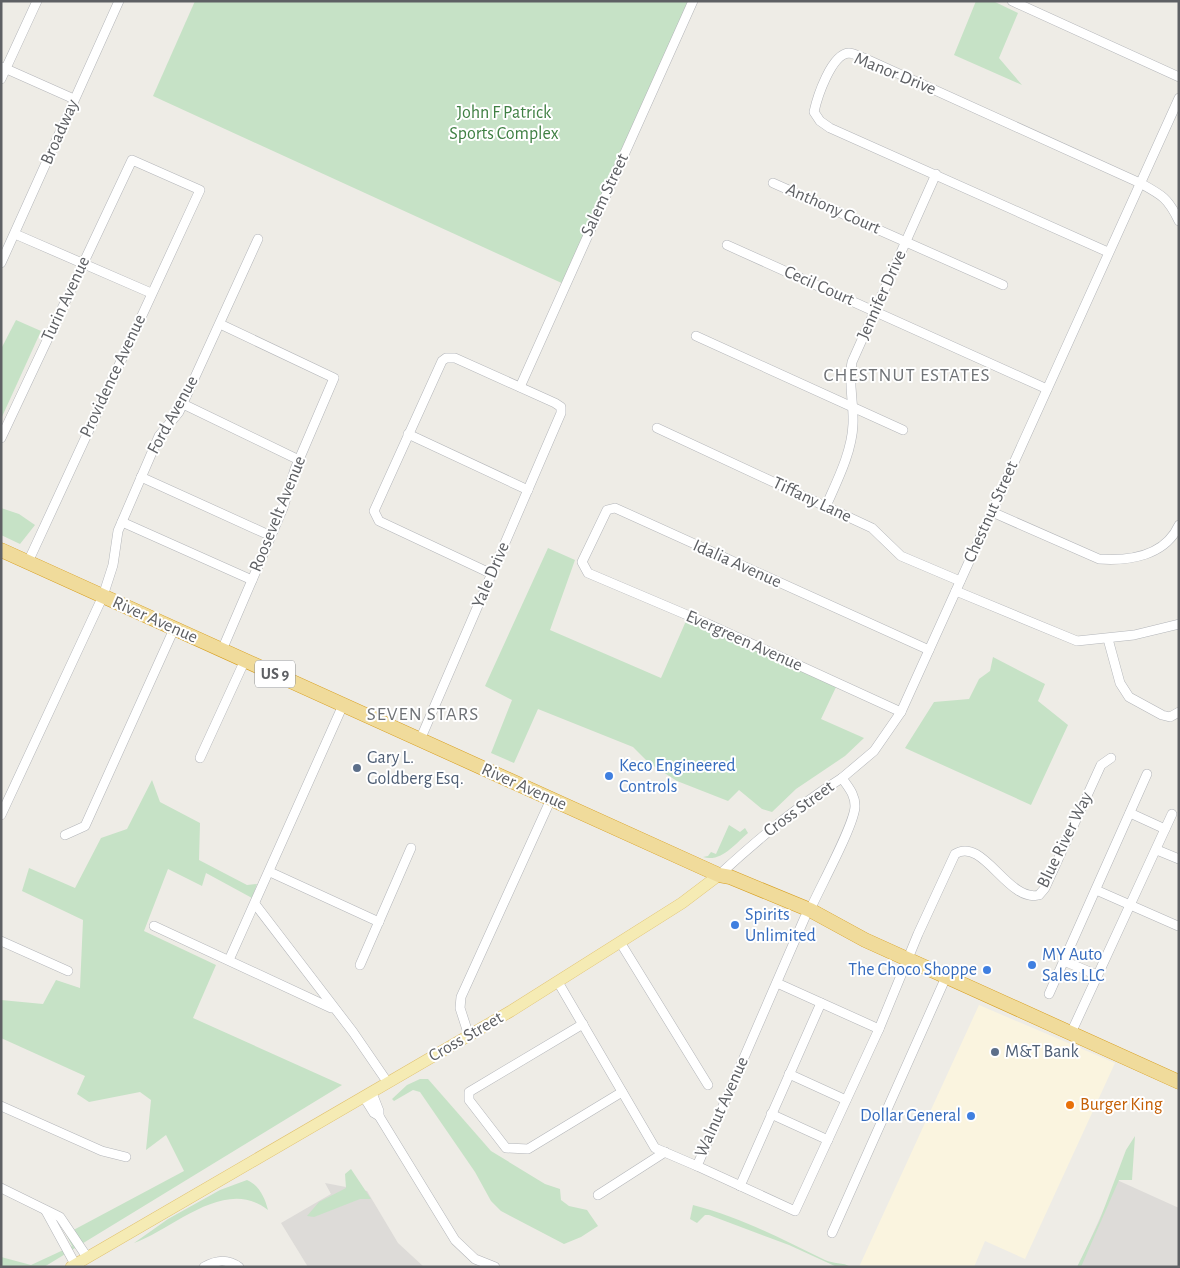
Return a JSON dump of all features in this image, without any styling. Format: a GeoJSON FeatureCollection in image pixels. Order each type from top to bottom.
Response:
{"type":"FeatureCollection","features":[{"type":"Feature","properties":{"kind":"highway","name":"River Avenue"},"geometry":{"type":"LineString","coordinates":[[1,550],[718,875],[727,882],[808,914],[1179,1082]]}},
{"type":"Feature","properties":{"kind":"main road","name":"Cross Street"},"geometry":{"type":"LineString","coordinates":[[73,1266],[469,1036],[682,904],[718,875]]}},
{"type":"Feature","properties":{"kind":"street"},"geometry":{"type":"LineString","coordinates":[[1,79],[4,67],[37,1]]}},
{"type":"Feature","properties":{"kind":"street","name":"Broadway"},"geometry":{"type":"LineString","coordinates":[[1,263],[119,1]]}},
{"type":"Feature","properties":{"kind":"street"},"geometry":{"type":"LineString","coordinates":[[1012,1],[1179,77]]}},
{"type":"Feature","properties":{"kind":"street","name":"Salem Street"},"geometry":{"type":"LineString","coordinates":[[520,387],[575,260],[693,3]]}},
{"type":"Feature","properties":{"kind":"street","name":"Manor Drive"},"geometry":{"type":"LineString","coordinates":[[1108,252],[830,128],[814,112],[816,100],[829,71],[839,57],[849,53],[864,58],[1140,183],[1164,196],[1179,221]]}},
{"type":"Feature","properties":{"kind":"street"},"geometry":{"type":"LineString","coordinates":[[4,67],[74,99]]}},
{"type":"Feature","properties":{"kind":"street","name":"Chestnut Street"},"geometry":{"type":"LineString","coordinates":[[842,778],[883,742],[901,712],[1179,98]]}},
{"type":"Feature","properties":{"kind":"street","name":"Turin Avenue"},"geometry":{"type":"LineString","coordinates":[[1,438],[132,160],[200,190]]}},
{"type":"Feature","properties":{"kind":"street","name":"Jennifer Drive"},"geometry":{"type":"LineString","coordinates":[[826,506],[849,447],[853,425],[849,375],[852,362],[936,174]]}},
{"type":"Feature","properties":{"kind":"street","name":"Anthony Court"},"geometry":{"type":"LineString","coordinates":[[773,182],[1002,285]]}},
{"type":"Feature","properties":{"kind":"street","name":"Providence Avenue"},"geometry":{"type":"LineString","coordinates":[[28,562],[200,190]]}},
{"type":"Feature","properties":{"kind":"street"},"geometry":{"type":"LineString","coordinates":[[15,234],[151,294]]}},
{"type":"Feature","properties":{"kind":"street","name":"Ford Avenue"},"geometry":{"type":"LineString","coordinates":[[1,815],[103,596],[113,565],[118,531],[159,436],[183,404],[258,239]]}},
{"type":"Feature","properties":{"kind":"street","name":"Cecil Court"},"geometry":{"type":"LineString","coordinates":[[727,244],[1047,389]]}},
{"type":"Feature","properties":{"kind":"street","name":"Roosevelt Avenue"},"geometry":{"type":"LineString","coordinates":[[220,324],[334,378],[299,460],[271,536],[222,650]]}},
{"type":"Feature","properties":{"kind":"street"},"geometry":{"type":"LineString","coordinates":[[696,336],[903,430]]}},
{"type":"Feature","properties":{"kind":"street"},"geometry":{"type":"LineString","coordinates":[[492,574],[380,521],[374,511],[442,361],[449,357],[520,387]]}},
{"type":"Feature","properties":{"kind":"street","name":"Yale Drive"},"geometry":{"type":"LineString","coordinates":[[420,740],[561,410],[555,403],[520,387]]}},
{"type":"Feature","properties":{"kind":"street"},"geometry":{"type":"LineString","coordinates":[[183,404],[299,460]]}},
{"type":"Feature","properties":{"kind":"street","name":"Tiffany Lane"},"geometry":{"type":"LineString","coordinates":[[657,428],[872,528],[901,556],[960,581]]}},
{"type":"Feature","properties":{"kind":"street"},"geometry":{"type":"LineString","coordinates":[[408,434],[528,490]]}},
{"type":"Feature","properties":{"kind":"street"},"geometry":{"type":"LineString","coordinates":[[141,477],[271,536]]}},
{"type":"Feature","properties":{"kind":"street","name":"Idalia Avenue"},"geometry":{"type":"LineString","coordinates":[[586,570],[582,562],[588,547],[607,510],[615,508],[929,650]]}},
{"type":"Feature","properties":{"kind":"street"},"geometry":{"type":"LineString","coordinates":[[992,512],[1099,559],[1131,558],[1147,554],[1158,549],[1169,539],[1179,525]]}},
{"type":"Feature","properties":{"kind":"street"},"geometry":{"type":"LineString","coordinates":[[122,522],[252,580]]}},
{"type":"Feature","properties":{"kind":"street","name":"Evergreen Avenue"},"geometry":{"type":"LineString","coordinates":[[586,570],[901,712]]}},
{"type":"Feature","properties":{"kind":"street"},"geometry":{"type":"LineString","coordinates":[[956,591],[1066,638],[1087,641],[1108,639],[1179,624]]}},
{"type":"Feature","properties":{"kind":"street"},"geometry":{"type":"LineString","coordinates":[[65,835],[85,826],[174,629]]}},
{"type":"Feature","properties":{"kind":"street"},"geometry":{"type":"LineString","coordinates":[[1108,639],[1120,683],[1129,697],[1162,715],[1170,717],[1179,712]]}},
{"type":"Feature","properties":{"kind":"street"},"geometry":{"type":"LineString","coordinates":[[200,758],[245,660]]}},
{"type":"Feature","properties":{"kind":"street"},"geometry":{"type":"LineString","coordinates":[[229,960],[270,872],[343,705]]}},
{"type":"Feature","properties":{"kind":"street","name":"Blue River Way"},"geometry":{"type":"LineString","coordinates":[[909,960],[918,934],[952,858],[958,852],[968,852],[985,860],[1014,889],[1030,896],[1042,892],[1100,765],[1111,758]]}},
{"type":"Feature","properties":{"kind":"street"},"geometry":{"type":"LineString","coordinates":[[1050,994],[1147,774]]}},
{"type":"Feature","properties":{"kind":"street"},"geometry":{"type":"LineString","coordinates":[[808,914],[854,812],[853,794],[842,778]]}},
{"type":"Feature","properties":{"kind":"street","name":"Cross Street"},"geometry":{"type":"LineString","coordinates":[[718,875],[768,830],[810,798],[842,778]]}},
{"type":"Feature","properties":{"kind":"street"},"geometry":{"type":"LineString","coordinates":[[469,1036],[460,1008],[462,997],[551,799]]}},
{"type":"Feature","properties":{"kind":"street"},"geometry":{"type":"LineString","coordinates":[[1130,813],[1166,829]]}},
{"type":"Feature","properties":{"kind":"street"},"geometry":{"type":"LineString","coordinates":[[1071,1033],[1172,814]]}},
{"type":"Feature","properties":{"kind":"street"},"geometry":{"type":"LineString","coordinates":[[360,965],[412,848]]}},
{"type":"Feature","properties":{"kind":"street"},"geometry":{"type":"LineString","coordinates":[[1157,850],[1179,860]]}},
{"type":"Feature","properties":{"kind":"street"},"geometry":{"type":"LineString","coordinates":[[270,872],[379,922]]}},
{"type":"Feature","properties":{"kind":"street"},"geometry":{"type":"LineString","coordinates":[[1096,890],[1178,926]]}},
{"type":"Feature","properties":{"kind":"street"},"geometry":{"type":"LineString","coordinates":[[254,904],[353,1032],[388,1083]]}},
{"type":"Feature","properties":{"kind":"street","name":"Walnut Avenue"},"geometry":{"type":"LineString","coordinates":[[808,914],[697,1166],[740,1186],[795,1211],[909,960]]}},
{"type":"Feature","properties":{"kind":"street"},"geometry":{"type":"LineString","coordinates":[[154,926],[334,1009]]}},
{"type":"Feature","properties":{"kind":"street"},"geometry":{"type":"LineString","coordinates":[[1,941],[68,971]]}},
{"type":"Feature","properties":{"kind":"street"},"geometry":{"type":"LineString","coordinates":[[620,942],[708,1085]]}},
{"type":"Feature","properties":{"kind":"street"},"geometry":{"type":"LineString","coordinates":[[1064,961],[1097,975]]}},
{"type":"Feature","properties":{"kind":"street"},"geometry":{"type":"LineString","coordinates":[[832,1233],[946,977]]}},
{"type":"Feature","properties":{"kind":"street"},"geometry":{"type":"LineString","coordinates":[[558,982],[655,1148],[697,1166]]}},
{"type":"Feature","properties":{"kind":"street"},"geometry":{"type":"LineString","coordinates":[[777,983],[879,1029]]}},
{"type":"Feature","properties":{"kind":"street"},"geometry":{"type":"LineString","coordinates":[[740,1186],[821,1003]]}},
{"type":"Feature","properties":{"kind":"street"},"geometry":{"type":"LineString","coordinates":[[583,1024],[468,1092],[469,1100],[506,1148],[528,1149],[622,1092]]}},
{"type":"Feature","properties":{"kind":"street"},"geometry":{"type":"LineString","coordinates":[[789,1074],[846,1100]]}},
{"type":"Feature","properties":{"kind":"street"},"geometry":{"type":"LineString","coordinates":[[368,1095],[374,1113],[379,1116],[455,1240],[476,1259],[495,1267]]}},
{"type":"Feature","properties":{"kind":"street"},"geometry":{"type":"LineString","coordinates":[[1,1106],[102,1152],[126,1157]]}},
{"type":"Feature","properties":{"kind":"street"},"geometry":{"type":"LineString","coordinates":[[772,1114],[828,1140]]}},
{"type":"Feature","properties":{"kind":"street"},"geometry":{"type":"LineString","coordinates":[[598,1196],[665,1152]]}},
{"type":"Feature","properties":{"kind":"street"},"geometry":{"type":"LineString","coordinates":[[1,1188],[60,1217],[87,1258]]}},
{"type":"Feature","properties":{"kind":"street"},"geometry":{"type":"LineString","coordinates":[[46,1211],[73,1266]]}},
{"type":"Feature","properties":{"kind":"street"},"geometry":{"type":"LineString","coordinates":[[204,1267],[220,1260],[233,1262],[239,1267]]}},
{"type":"Feature","properties":{"kind":"shaded area"},"geometry":{"type":"Polygon","coordinates":[[[979,1005],[1115,1063],[1025,1259],[985,1241],[974,1267],[859,1267],[979,1005]]]}},
{"type":"Feature","properties":{"kind":"shaded area"},"geometry":{"type":"Polygon","coordinates":[[[1117,1180],[1179,1208],[1179,1267],[1078,1267],[1117,1180]]]}},
{"type":"Feature","properties":{"kind":"shaded area"},"geometry":{"type":"Polygon","coordinates":[[[325,1183],[367,1191],[398,1243],[424,1267],[308,1267],[281,1223],[331,1194],[325,1183]]]}},
{"type":"Feature","properties":{"kind":"green space","name":"John F Patrick Sports Complex"},"geometry":{"type":"Polygon","coordinates":[[[195,1],[693,1],[566,285],[153,96],[195,1]]]}},
{"type":"Feature","properties":{"kind":"green space"},"geometry":{"type":"Polygon","coordinates":[[[976,1],[993,1],[1018,13],[999,58],[1022,85],[954,55],[976,1]]]}},
{"type":"Feature","properties":{"kind":"green space"},"geometry":{"type":"Polygon","coordinates":[[[16,320],[41,331],[1,419],[1,349],[16,320]]]}},
{"type":"Feature","properties":{"kind":"green space"},"geometry":{"type":"Polygon","coordinates":[[[1,508],[19,514],[35,525],[20,544],[1,535],[1,508]]]}},
{"type":"Feature","properties":{"kind":"green space"},"geometry":{"type":"Polygon","coordinates":[[[548,548],[575,560],[550,630],[661,678],[686,621],[837,685],[821,719],[864,738],[845,756],[796,789],[772,812],[762,809],[739,790],[728,801],[677,781],[649,763],[633,747],[538,709],[514,763],[491,753],[512,700],[485,686],[548,548]]]}},
{"type":"Feature","properties":{"kind":"green space"},"geometry":{"type":"Polygon","coordinates":[[[993,657],[1045,684],[1038,701],[1068,725],[1031,805],[905,748],[934,702],[969,699],[979,679],[990,671],[993,657]]]}},
{"type":"Feature","properties":{"kind":"green space"},"geometry":{"type":"Polygon","coordinates":[[[152,780],[160,802],[200,823],[199,860],[247,885],[257,884],[252,898],[206,873],[202,886],[168,869],[144,931],[216,965],[193,1018],[342,1085],[44,1267],[1,1267],[1,1257],[31,1265],[72,1246],[66,1234],[184,1171],[166,1135],[146,1150],[151,1100],[140,1092],[89,1102],[77,1094],[85,1076],[1,1038],[1,1000],[43,1004],[56,980],[80,988],[83,920],[22,891],[29,868],[75,888],[101,838],[127,829],[152,780]]]}},
{"type":"Feature","properties":{"kind":"green space"},"geometry":{"type":"Polygon","coordinates":[[[729,825],[740,832],[745,828],[748,833],[722,855],[710,858],[703,857],[708,856],[711,852],[716,854],[729,825]]]}},
{"type":"Feature","properties":{"kind":"green space"},"geometry":{"type":"Polygon","coordinates":[[[420,1079],[428,1079],[491,1151],[545,1184],[560,1189],[561,1200],[569,1206],[587,1210],[598,1226],[581,1237],[564,1244],[501,1211],[491,1201],[475,1172],[420,1092],[413,1090],[394,1101],[392,1099],[407,1085],[420,1079]]]}},
{"type":"Feature","properties":{"kind":"green space"},"geometry":{"type":"Polygon","coordinates":[[[1135,1136],[1132,1180],[1119,1180],[1081,1267],[1077,1267],[1099,1222],[1126,1150],[1135,1136]]]}},
{"type":"Feature","properties":{"kind":"green space"},"geometry":{"type":"Polygon","coordinates":[[[351,1169],[371,1199],[360,1199],[314,1217],[307,1216],[319,1202],[346,1188],[345,1174],[351,1169]]]}},
{"type":"Feature","properties":{"kind":"green space"},"geometry":{"type":"Polygon","coordinates":[[[247,1180],[261,1192],[268,1210],[252,1201],[235,1199],[217,1202],[200,1208],[134,1243],[168,1219],[220,1190],[247,1180]]]}},
{"type":"Feature","properties":{"kind":"green space"},"geometry":{"type":"Polygon","coordinates":[[[693,1205],[745,1222],[828,1261],[851,1267],[837,1267],[789,1245],[709,1215],[705,1215],[697,1223],[690,1219],[693,1205]]]}},
{"type":"Feature","properties":{"kind":"place","name":"Gary L. Goldberg Esq."},"geometry":{"type":"Point","coordinates":[357,768]}},
{"type":"Feature","properties":{"kind":"place","name":"Keco Engineered Controls"},"geometry":{"type":"Point","coordinates":[609,776]}},
{"type":"Feature","properties":{"kind":"place","name":"Spirits Unlimited"},"geometry":{"type":"Point","coordinates":[735,925]}},
{"type":"Feature","properties":{"kind":"place","name":"MY Auto Sales LLC"},"geometry":{"type":"Point","coordinates":[1032,965]}},
{"type":"Feature","properties":{"kind":"place","name":"The Choco Shoppe"},"geometry":{"type":"Point","coordinates":[987,970]}},
{"type":"Feature","properties":{"kind":"place","name":"M&T Bank"},"geometry":{"type":"Point","coordinates":[995,1052]}},
{"type":"Feature","properties":{"kind":"place","name":"Burger King"},"geometry":{"type":"Point","coordinates":[1070,1105]}},
{"type":"Feature","properties":{"kind":"place","name":"Dollar General"},"geometry":{"type":"Point","coordinates":[971,1116]}},
{"type":"Feature","properties":{"kind":"district","name":"CHESTNUT ESTATES"},"geometry":{"type":"Point","coordinates":[907,375]}},
{"type":"Feature","properties":{"kind":"district","name":"SEVEN STARS"},"geometry":{"type":"Point","coordinates":[423,714]}}]}
